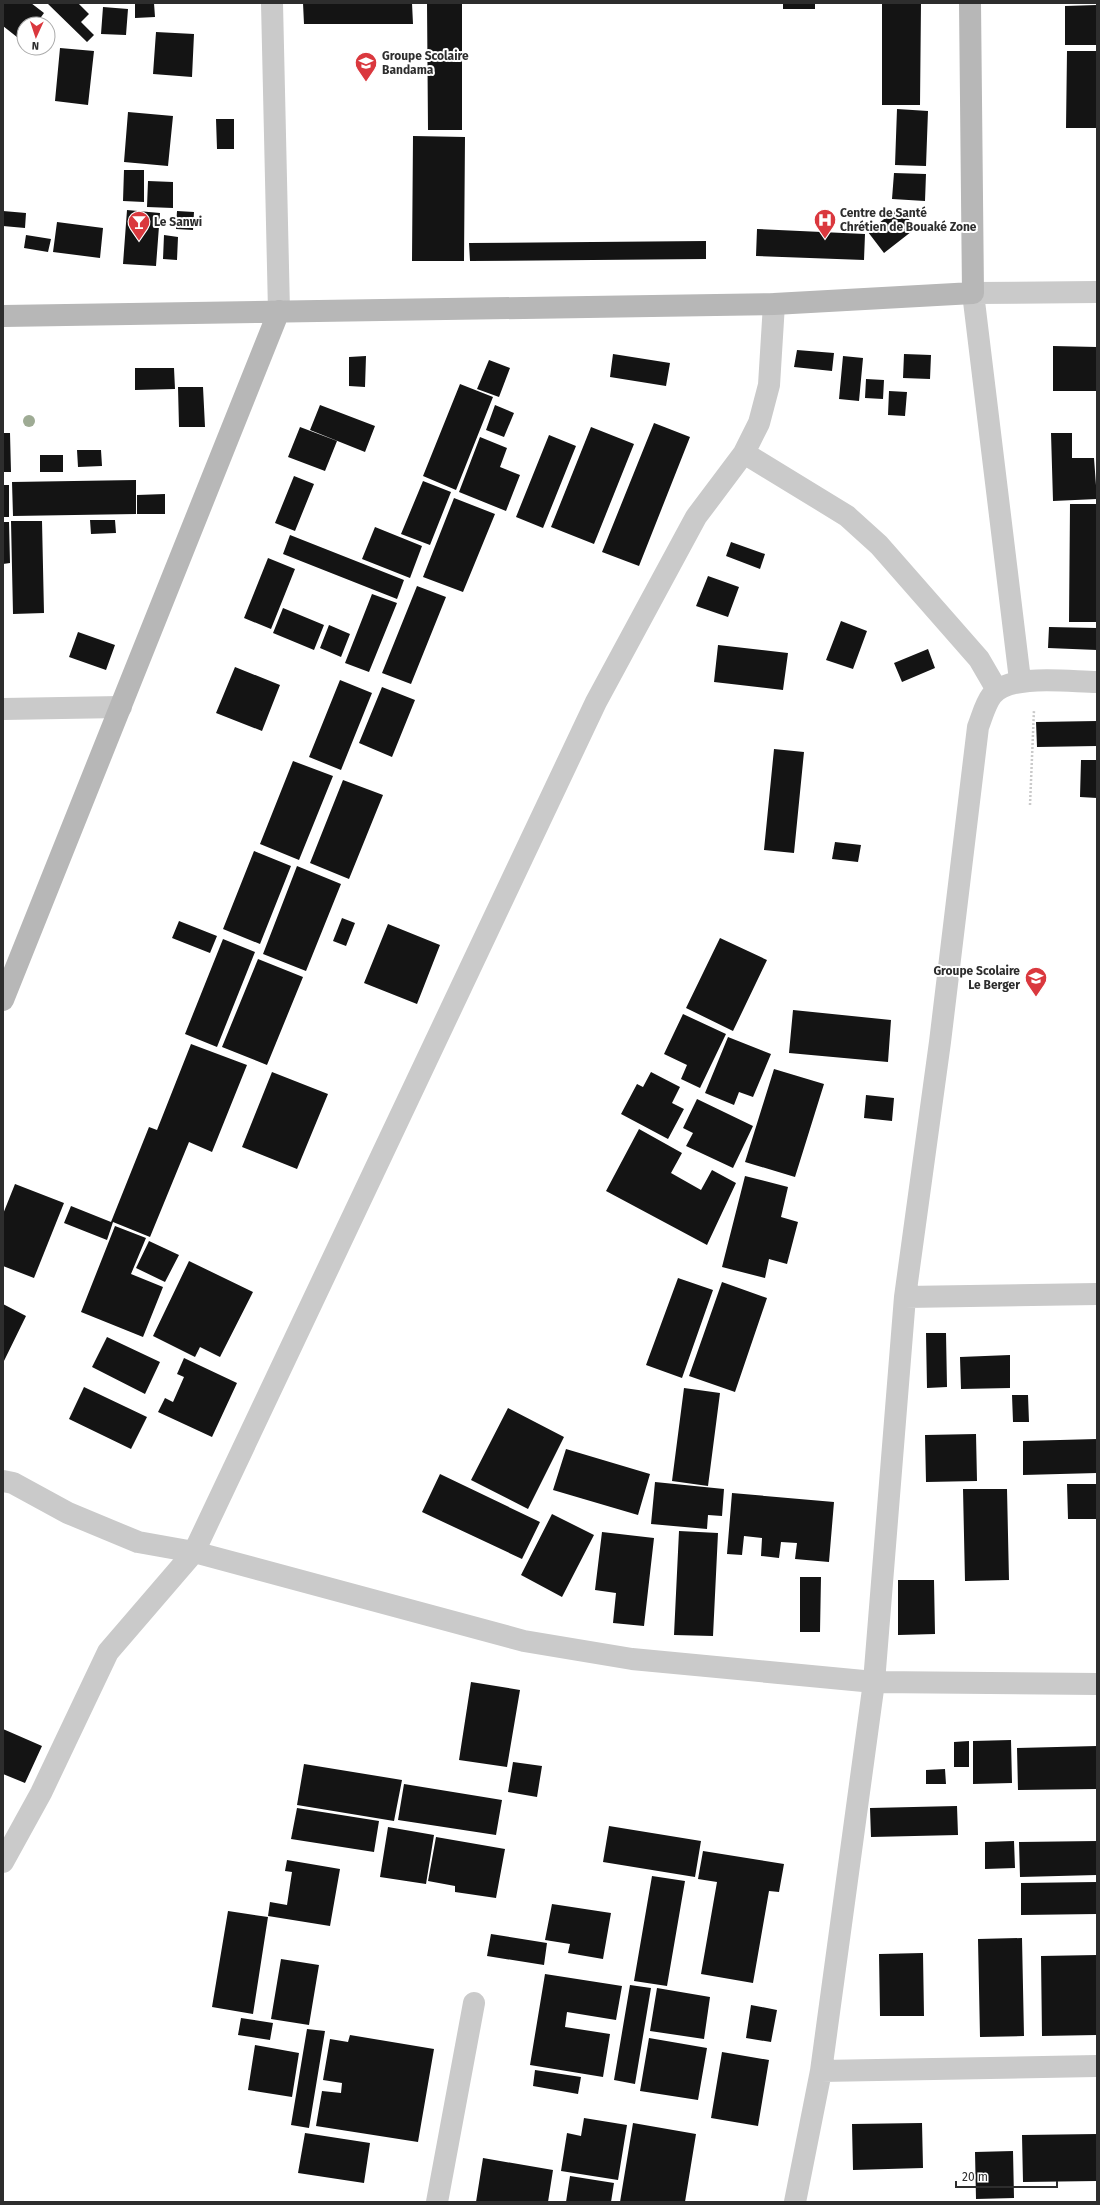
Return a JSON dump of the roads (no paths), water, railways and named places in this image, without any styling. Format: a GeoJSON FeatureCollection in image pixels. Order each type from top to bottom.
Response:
{"type":"FeatureCollection","features":[{"type":"Feature","properties":{"kind":"street"},"geometry":{"type":"LineString","coordinates":[[3,1000],[278,311],[272,3]]}},
{"type":"Feature","properties":{"kind":"street"},"geometry":{"type":"LineString","coordinates":[[970,3],[973,293],[1028,681]]}},
{"type":"Feature","properties":{"kind":"street"},"geometry":{"type":"LineString","coordinates":[[3,316],[774,304],[973,293],[1097,292]]}},
{"type":"Feature","properties":{"kind":"street"},"geometry":{"type":"LineString","coordinates":[[3,1862],[41,1793],[108,1652],[194,1552],[596,702],[696,517],[744,453],[759,423],[768,385],[774,304]]}},
{"type":"Feature","properties":{"kind":"street"},"geometry":{"type":"LineString","coordinates":[[744,453],[847,516],[879,545],[979,659],[988,672],[997,690]]}},
{"type":"Feature","properties":{"kind":"street"},"geometry":{"type":"LineString","coordinates":[[795,2202],[821,2071],[874,1682],[905,1297],[940,1042],[978,727],[988,700],[997,690],[1028,681],[1097,682]]}},
{"type":"Feature","properties":{"kind":"street"},"geometry":{"type":"LineString","coordinates":[[3,709],[121,707]]}},
{"type":"Feature","properties":{"kind":"street"},"geometry":{"type":"LineString","coordinates":[[905,1297],[1097,1294]]}},
{"type":"Feature","properties":{"kind":"street"},"geometry":{"type":"LineString","coordinates":[[3,1481],[13,1483],[68,1513],[138,1542],[194,1552],[524,1641],[632,1659],[874,1682],[1097,1684]]}},
{"type":"Feature","properties":{"kind":"street"},"geometry":{"type":"LineString","coordinates":[[437,2202],[474,2003]]}},
{"type":"Feature","properties":{"kind":"street"},"geometry":{"type":"LineString","coordinates":[[821,2071],[1097,2066]]}},
{"type":"Feature","properties":{"kind":"place","name":"Groupe Scolaire Bandama"},"geometry":{"type":"Point","coordinates":[366,82]}},
{"type":"Feature","properties":{"kind":"place","name":"Centre de Santé Chrétien de Bouaké Zone"},"geometry":{"type":"Point","coordinates":[825,240]}},
{"type":"Feature","properties":{"kind":"place","name":"Le Sanwi"},"geometry":{"type":"Point","coordinates":[139,242]}},
{"type":"Feature","properties":{"kind":"place","name":"Groupe Scolaire Le Berger"},"geometry":{"type":"Point","coordinates":[1036,998]}}]}
